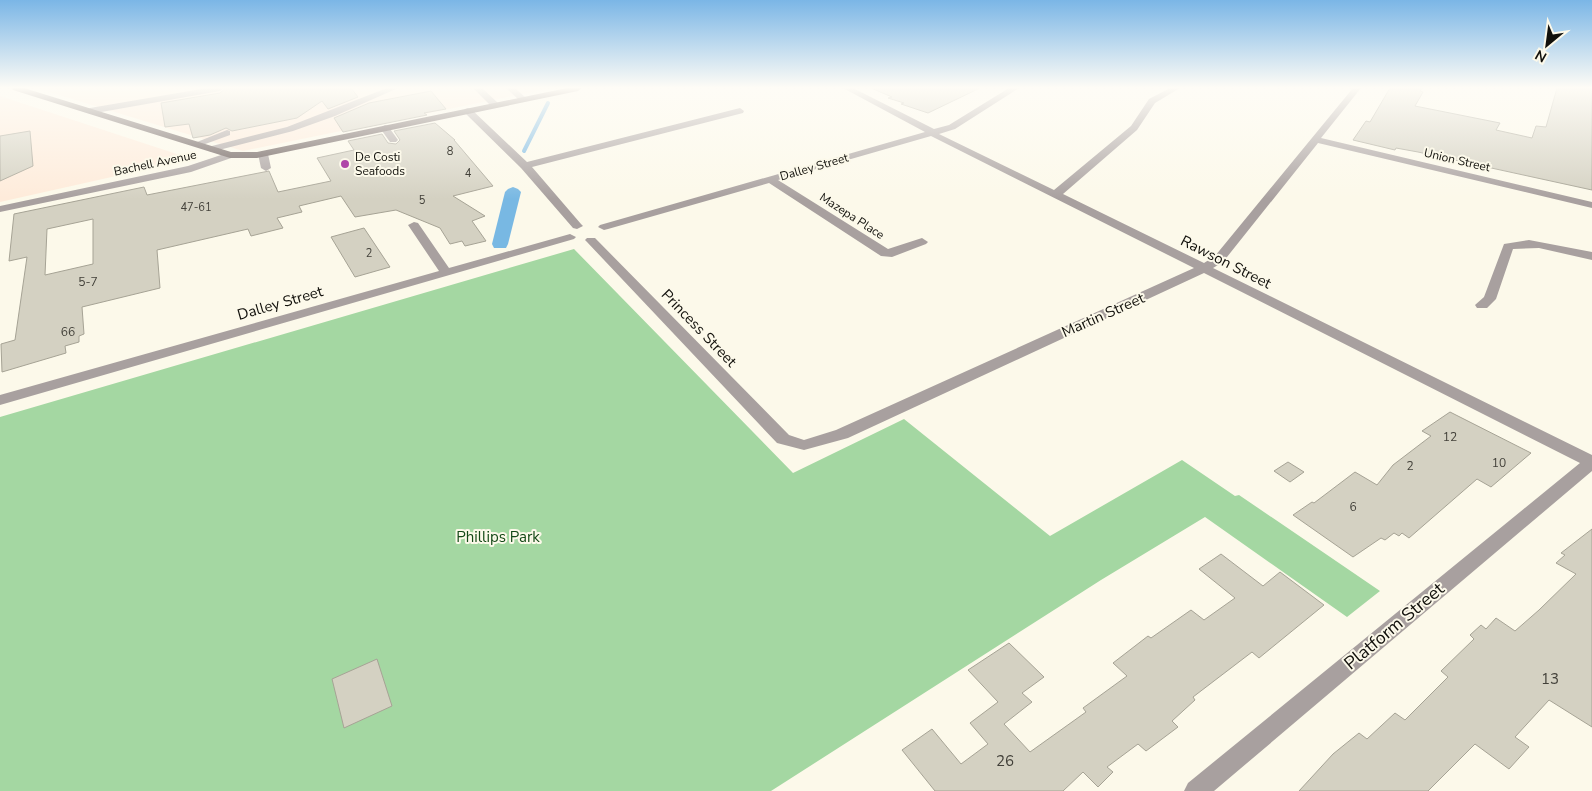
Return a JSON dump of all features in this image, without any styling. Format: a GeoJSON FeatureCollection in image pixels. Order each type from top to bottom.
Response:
{"type":"FeatureCollection","features":[{"type":"Feature","properties":{"kind":"main road"},"geometry":{"type":"LineString","coordinates":[[135,125],[230,155]]}},
{"type":"Feature","properties":{"kind":"main road","name":"Bachell Avenue"},"geometry":{"type":"LineString","coordinates":[[230,155],[263,154],[398,125]]}},
{"type":"Feature","properties":{"kind":"street"},"geometry":{"type":"LineString","coordinates":[[211,149],[301,125]]}},
{"type":"Feature","properties":{"kind":"street"},"geometry":{"type":"LineString","coordinates":[[483,125],[582,227],[604,227],[606,232],[604,235],[591,240],[578,240],[582,227]]}},
{"type":"Feature","properties":{"kind":"street"},"geometry":{"type":"LineString","coordinates":[[525,166],[686,125]]}},
{"type":"Feature","properties":{"kind":"street","name":"Rawson Street"},"geometry":{"type":"LineString","coordinates":[[919,125],[935,133],[939,138],[1056,194],[1592,462]]}},
{"type":"Feature","properties":{"kind":"street","name":"Dalley Street"},"geometry":{"type":"LineString","coordinates":[[604,227],[935,133],[957,125]]}},
{"type":"Feature","properties":{"kind":"street"},"geometry":{"type":"LineString","coordinates":[[1056,194],[1136,125]]}},
{"type":"Feature","properties":{"kind":"street","name":"Martin Street"},"geometry":{"type":"LineString","coordinates":[[783,439],[804,445],[842,434],[1203,269],[1219,259],[1329,125]]}},
{"type":"Feature","properties":{"kind":"street"},"geometry":{"type":"LineString","coordinates":[[384,128],[392,140]]}},
{"type":"Feature","properties":{"kind":"street"},"geometry":{"type":"LineString","coordinates":[[197,144],[227,133]]}},
{"type":"Feature","properties":{"kind":"street","name":"Union Street"},"geometry":{"type":"LineString","coordinates":[[1317,140],[1592,205]]}},
{"type":"Feature","properties":{"kind":"street"},"geometry":{"type":"LineString","coordinates":[[263,154],[266,168]]}},
{"type":"Feature","properties":{"kind":"street","name":"Bachell Avenue"},"geometry":{"type":"LineString","coordinates":[[0,209],[191,169],[230,155]]}},
{"type":"Feature","properties":{"kind":"street","name":"Mazepa Place"},"geometry":{"type":"LineString","coordinates":[[771,180],[885,253],[892,253],[922,242]]}},
{"type":"Feature","properties":{"kind":"street"},"geometry":{"type":"LineString","coordinates":[[414,225],[446,272]]}},
{"type":"Feature","properties":{"kind":"street","name":"Dalley Street"},"geometry":{"type":"LineString","coordinates":[[0,400],[446,272],[582,227]]}},
{"type":"Feature","properties":{"kind":"street","name":"Princess Street"},"geometry":{"type":"LineString","coordinates":[[591,240],[783,439]]}},
{"type":"Feature","properties":{"kind":"street"},"geometry":{"type":"LineString","coordinates":[[1482,305],[1490,298],[1508,247],[1518,243],[1539,244],[1592,256]]}},
{"type":"Feature","properties":{"kind":"street","name":"Platform Street"},"geometry":{"type":"LineString","coordinates":[[1196,791],[1592,462]]}},
{"type":"Feature","properties":{"kind":"shaded area"},"geometry":{"type":"Polygon","coordinates":[[[0,125],[88,125],[192,159],[0,202],[0,125]]]}},
{"type":"Feature","properties":{"kind":"shaded area"},"geometry":{"type":"Polygon","coordinates":[[[157,125],[371,125],[243,151],[157,125]]]}},
{"type":"Feature","properties":{"kind":"green space","name":"Phillips Park"},"geometry":{"type":"Polygon","coordinates":[[[574,249],[793,473],[904,419],[1050,536],[1182,460],[1235,496],[1239,495],[1380,591],[1347,617],[1205,517],[1101,580],[771,791],[0,791],[0,417],[574,249]]]}},
{"type":"Feature","properties":{"kind":"building"},"geometry":{"type":"Polygon","coordinates":[[[165,125],[182,125],[165,127],[165,125]]]}},
{"type":"Feature","properties":{"kind":"building"},"geometry":{"type":"Polygon","coordinates":[[[189,125],[262,125],[232,131],[226,128],[210,135],[193,138],[189,125]]]}},
{"type":"Feature","properties":{"kind":"building"},"geometry":{"type":"Polygon","coordinates":[[[338,125],[378,125],[343,132],[338,125]]]}},
{"type":"Feature","properties":{"kind":"building"},"geometry":{"type":"Polygon","coordinates":[[[425,125],[437,125],[455,140],[493,186],[453,196],[485,216],[472,221],[486,241],[465,246],[462,241],[450,244],[440,228],[396,210],[355,217],[341,196],[299,206],[302,212],[277,218],[283,228],[251,236],[248,229],[157,250],[160,288],[82,307],[84,334],[79,336],[79,342],[65,346],[66,353],[2,372],[1,344],[15,340],[27,257],[9,261],[14,214],[144,187],[147,195],[269,171],[278,192],[331,181],[317,158],[354,150],[348,141],[382,134],[388,143],[396,144],[400,140],[394,131],[425,125]],[[93,219],[47,229],[45,275],[93,264],[93,219]]]}},
{"type":"Feature","properties":{"kind":"building"},"geometry":{"type":"Polygon","coordinates":[[[1363,125],[1499,125],[1496,130],[1532,138],[1536,126],[1592,125],[1592,190],[1418,152],[1396,148],[1395,150],[1353,140],[1363,125]]]}},
{"type":"Feature","properties":{"kind":"building"},"geometry":{"type":"Polygon","coordinates":[[[30,131],[33,166],[0,181],[0,136],[30,131]]]}},
{"type":"Feature","properties":{"kind":"building"},"geometry":{"type":"Polygon","coordinates":[[[364,228],[390,267],[355,277],[331,237],[364,228]]]}},
{"type":"Feature","properties":{"kind":"building"},"geometry":{"type":"Polygon","coordinates":[[[1450,412],[1531,453],[1491,487],[1477,479],[1409,538],[1402,533],[1399,536],[1394,533],[1385,540],[1381,538],[1353,557],[1293,515],[1312,502],[1314,503],[1355,472],[1377,485],[1393,465],[1431,436],[1422,431],[1450,412]]]}},
{"type":"Feature","properties":{"kind":"building"},"geometry":{"type":"Polygon","coordinates":[[[1288,462],[1304,472],[1290,482],[1274,471],[1288,462]]]}},
{"type":"Feature","properties":{"kind":"building"},"geometry":{"type":"Polygon","coordinates":[[[1592,529],[1592,727],[1549,700],[1515,737],[1529,747],[1509,769],[1475,744],[1428,791],[1299,791],[1333,754],[1359,733],[1367,739],[1395,713],[1405,720],[1448,677],[1441,671],[1474,639],[1470,635],[1481,625],[1486,629],[1496,618],[1515,631],[1539,610],[1576,574],[1556,563],[1565,555],[1561,553],[1592,529]]]}},
{"type":"Feature","properties":{"kind":"building"},"geometry":{"type":"Polygon","coordinates":[[[1221,554],[1263,586],[1280,572],[1324,605],[1259,658],[1252,652],[1193,697],[1195,700],[1172,721],[1178,727],[1146,751],[1138,744],[1107,767],[1113,772],[1098,787],[1083,772],[1063,791],[935,791],[902,750],[932,729],[961,764],[988,744],[970,723],[998,702],[968,670],[1009,643],[1044,677],[1022,693],[1032,702],[1004,724],[1030,752],[1086,712],[1083,708],[1127,676],[1113,663],[1148,636],[1151,638],[1191,610],[1204,620],[1235,598],[1199,569],[1221,554]]]}},
{"type":"Feature","properties":{"kind":"building"},"geometry":{"type":"Polygon","coordinates":[[[377,659],[392,706],[344,728],[332,679],[377,659]]]}},
{"type":"Feature","properties":{"kind":"waterway"},"geometry":{"type":"LineString","coordinates":[[524,151],[537,125]]}},
{"type":"Feature","properties":{"kind":"waterway"},"geometry":{"type":"LineString","coordinates":[[500,244],[513,192]]}},
{"type":"Feature","properties":{"kind":"place","name":"De Costi Seafoods"},"geometry":{"type":"Point","coordinates":[345,164]}}]}
